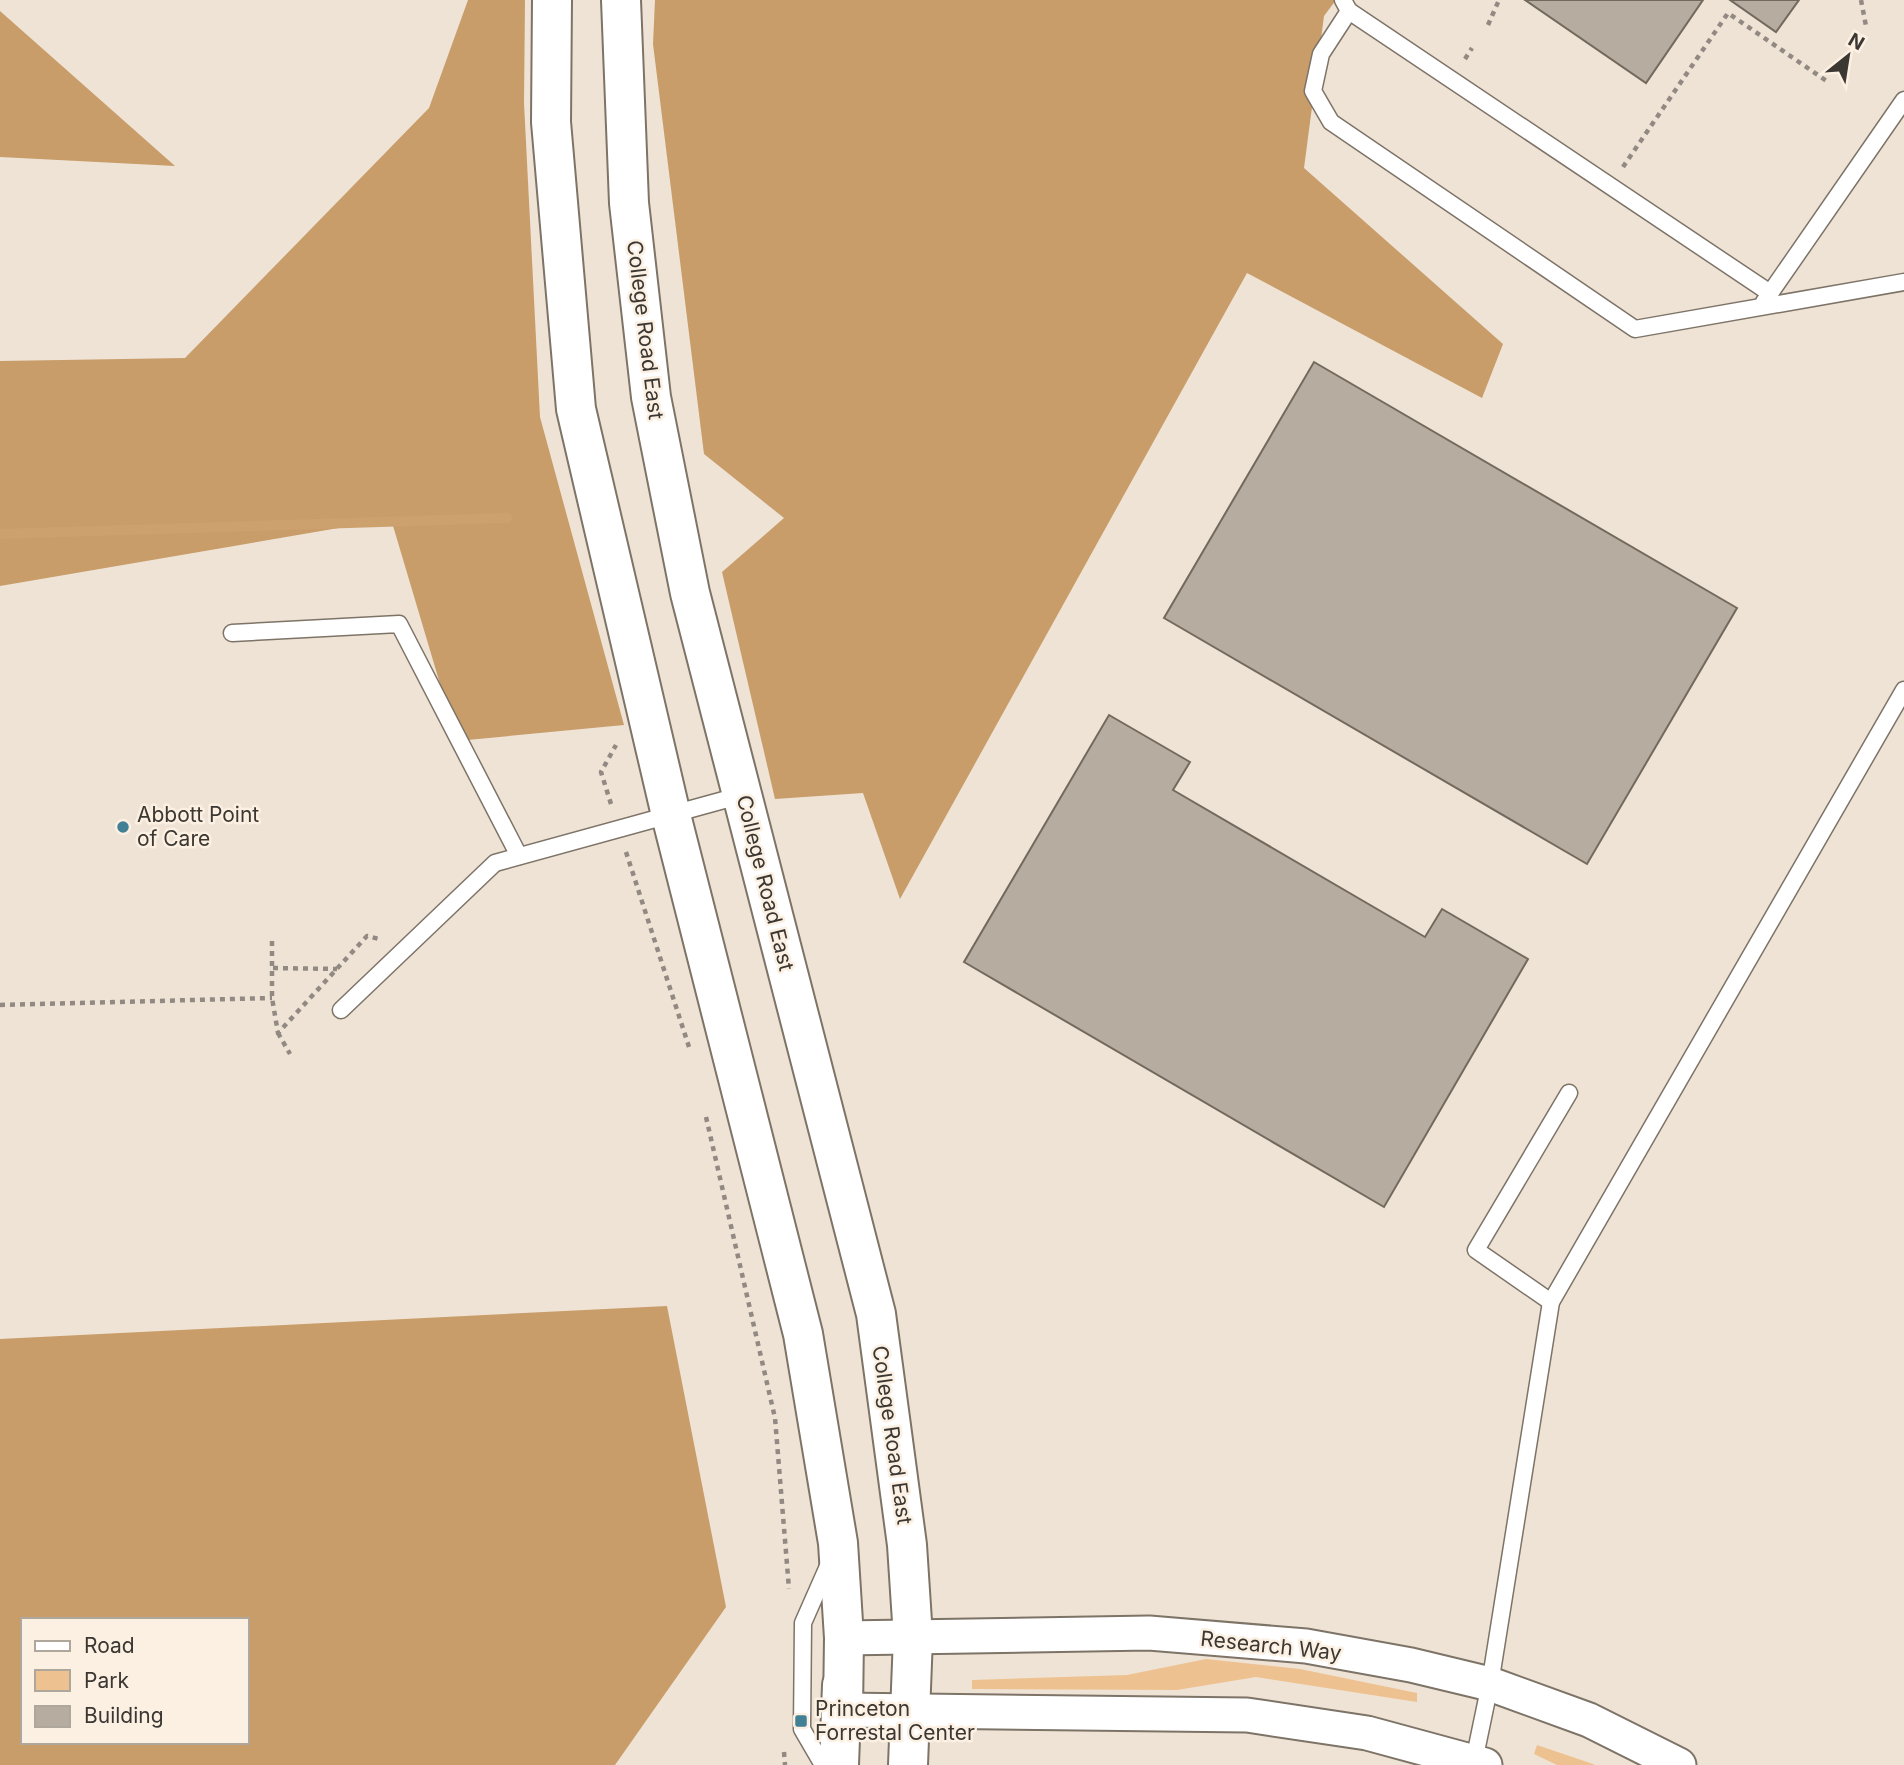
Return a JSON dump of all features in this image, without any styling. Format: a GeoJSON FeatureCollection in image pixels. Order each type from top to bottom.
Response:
{"type":"FeatureCollection","features":[{"type":"Feature","properties":{"kind":"street"},"geometry":{"type":"LineString","coordinates":[[552,0],[551,122],[576,409],[671,815],[803,1334],[838,1543],[844,1638],[843,1710],[1247,1714],[1367,1732],[1479,1763]]}},
{"type":"Feature","properties":{"kind":"street","name":"College Road East"},"geometry":{"type":"LineString","coordinates":[[621,0],[629,203],[651,397],[690,593],[876,1314],[907,1545],[914,1637],[908,1765]]}},
{"type":"Feature","properties":{"kind":"street","name":"Research Way"},"geometry":{"type":"LineString","coordinates":[[844,1638],[1149,1633],[1307,1646],[1411,1665],[1490,1684],[1589,1720],[1679,1765]]}},
{"type":"Feature","properties":{"kind":"street"},"geometry":{"type":"LineString","coordinates":[[839,1765],[844,1638]]}},
{"type":"Feature","properties":{"kind":"lane"},"geometry":{"type":"LineString","coordinates":[[1765,300],[1610,186],[1346,6],[1321,54],[1313,91],[1331,122],[1635,329],[1765,300],[1904,282]]}},
{"type":"Feature","properties":{"kind":"lane"},"geometry":{"type":"LineString","coordinates":[[1765,300],[1904,100]]}},
{"type":"Feature","properties":{"kind":"lane"},"geometry":{"type":"LineString","coordinates":[[232,632],[399,624],[519,856]]}},
{"type":"Feature","properties":{"kind":"lane"},"geometry":{"type":"LineString","coordinates":[[1479,1763],[1551,1302],[1904,690]]}},
{"type":"Feature","properties":{"kind":"lane"},"geometry":{"type":"LineString","coordinates":[[341,1010],[495,863],[742,795]]}},
{"type":"Feature","properties":{"kind":"lane"},"geometry":{"type":"LineString","coordinates":[[1551,1302],[1476,1250],[1569,1093]]}},
{"type":"Feature","properties":{"kind":"lane"},"geometry":{"type":"LineString","coordinates":[[823,1765],[802,1728],[803,1623],[838,1543]]}},
{"type":"Feature","properties":{"kind":"path"},"geometry":{"type":"LineString","coordinates":[[1488,25],[1499,0]]}},
{"type":"Feature","properties":{"kind":"path"},"geometry":{"type":"LineString","coordinates":[[1861,0],[1866,26]]}},
{"type":"Feature","properties":{"kind":"path"},"geometry":{"type":"LineString","coordinates":[[1610,186],[1728,13],[1828,82]]}},
{"type":"Feature","properties":{"kind":"path"},"geometry":{"type":"LineString","coordinates":[[278,1033],[367,936],[409,945]]}},
{"type":"Feature","properties":{"kind":"path"},"geometry":{"type":"LineString","coordinates":[[272,941],[272,998],[278,1033],[290,1054]]}},
{"type":"Feature","properties":{"kind":"path"},"geometry":{"type":"LineString","coordinates":[[273,968],[337,969]]}},
{"type":"Feature","properties":{"kind":"path"},"geometry":{"type":"LineString","coordinates":[[0,1005],[272,998]]}},
{"type":"Feature","properties":{"kind":"green space"},"geometry":{"type":"Polygon","coordinates":[[[1206,1659],[1300,1669],[1417,1693],[1417,1702],[1256,1677],[1177,1690],[972,1689],[972,1680],[1127,1675],[1206,1659]]]}},
{"type":"Feature","properties":{"kind":"green space"},"geometry":{"type":"Polygon","coordinates":[[[1537,1745],[1595,1765],[1557,1765],[1534,1754],[1537,1745]]]}},
{"type":"Feature","properties":{"kind":"shaded area"},"geometry":{"type":"Polygon","coordinates":[[[468,0],[525,0],[524,103],[540,417],[624,725],[457,741],[391,519],[0,586],[0,361],[185,358],[429,108],[468,0]]]}},
{"type":"Feature","properties":{"kind":"shaded area"},"geometry":{"type":"Polygon","coordinates":[[[655,0],[1336,0],[1324,16],[1304,168],[1503,344],[1482,398],[1247,273],[900,899],[863,793],[775,799],[722,572],[784,518],[704,454],[653,44],[655,0]]]}},
{"type":"Feature","properties":{"kind":"shaded area"},"geometry":{"type":"Polygon","coordinates":[[[0,11],[175,166],[0,157],[0,11]]]}},
{"type":"Feature","properties":{"kind":"shaded area"},"geometry":{"type":"Polygon","coordinates":[[[667,1306],[726,1607],[615,1765],[0,1765],[0,1339],[667,1306]]]}},
{"type":"Feature","properties":{"kind":"building"},"geometry":{"type":"Polygon","coordinates":[[[1525,0],[1703,0],[1646,83],[1525,0]]]}},
{"type":"Feature","properties":{"kind":"building"},"geometry":{"type":"Polygon","coordinates":[[[1730,0],[1799,0],[1776,32],[1730,0]]]}},
{"type":"Feature","properties":{"kind":"building"},"geometry":{"type":"Polygon","coordinates":[[[1314,362],[1737,608],[1587,864],[1164,618],[1314,362]]]}},
{"type":"Feature","properties":{"kind":"building"},"geometry":{"type":"Polygon","coordinates":[[[1109,715],[1190,762],[1173,790],[1425,937],[1442,909],[1528,959],[1384,1207],[964,962],[1109,715]]]}},
{"type":"Feature","properties":{"kind":"waterway"},"geometry":{"type":"LineString","coordinates":[[0,534],[507,518]]}},
{"type":"Feature","properties":{"kind":"place","name":"Abbott Point of Care"},"geometry":{"type":"Point","coordinates":[123,827]}},
{"type":"Feature","properties":{"kind":"place","name":"Princeton Forrestal Center"},"geometry":{"type":"Point","coordinates":[801,1721]}}]}
